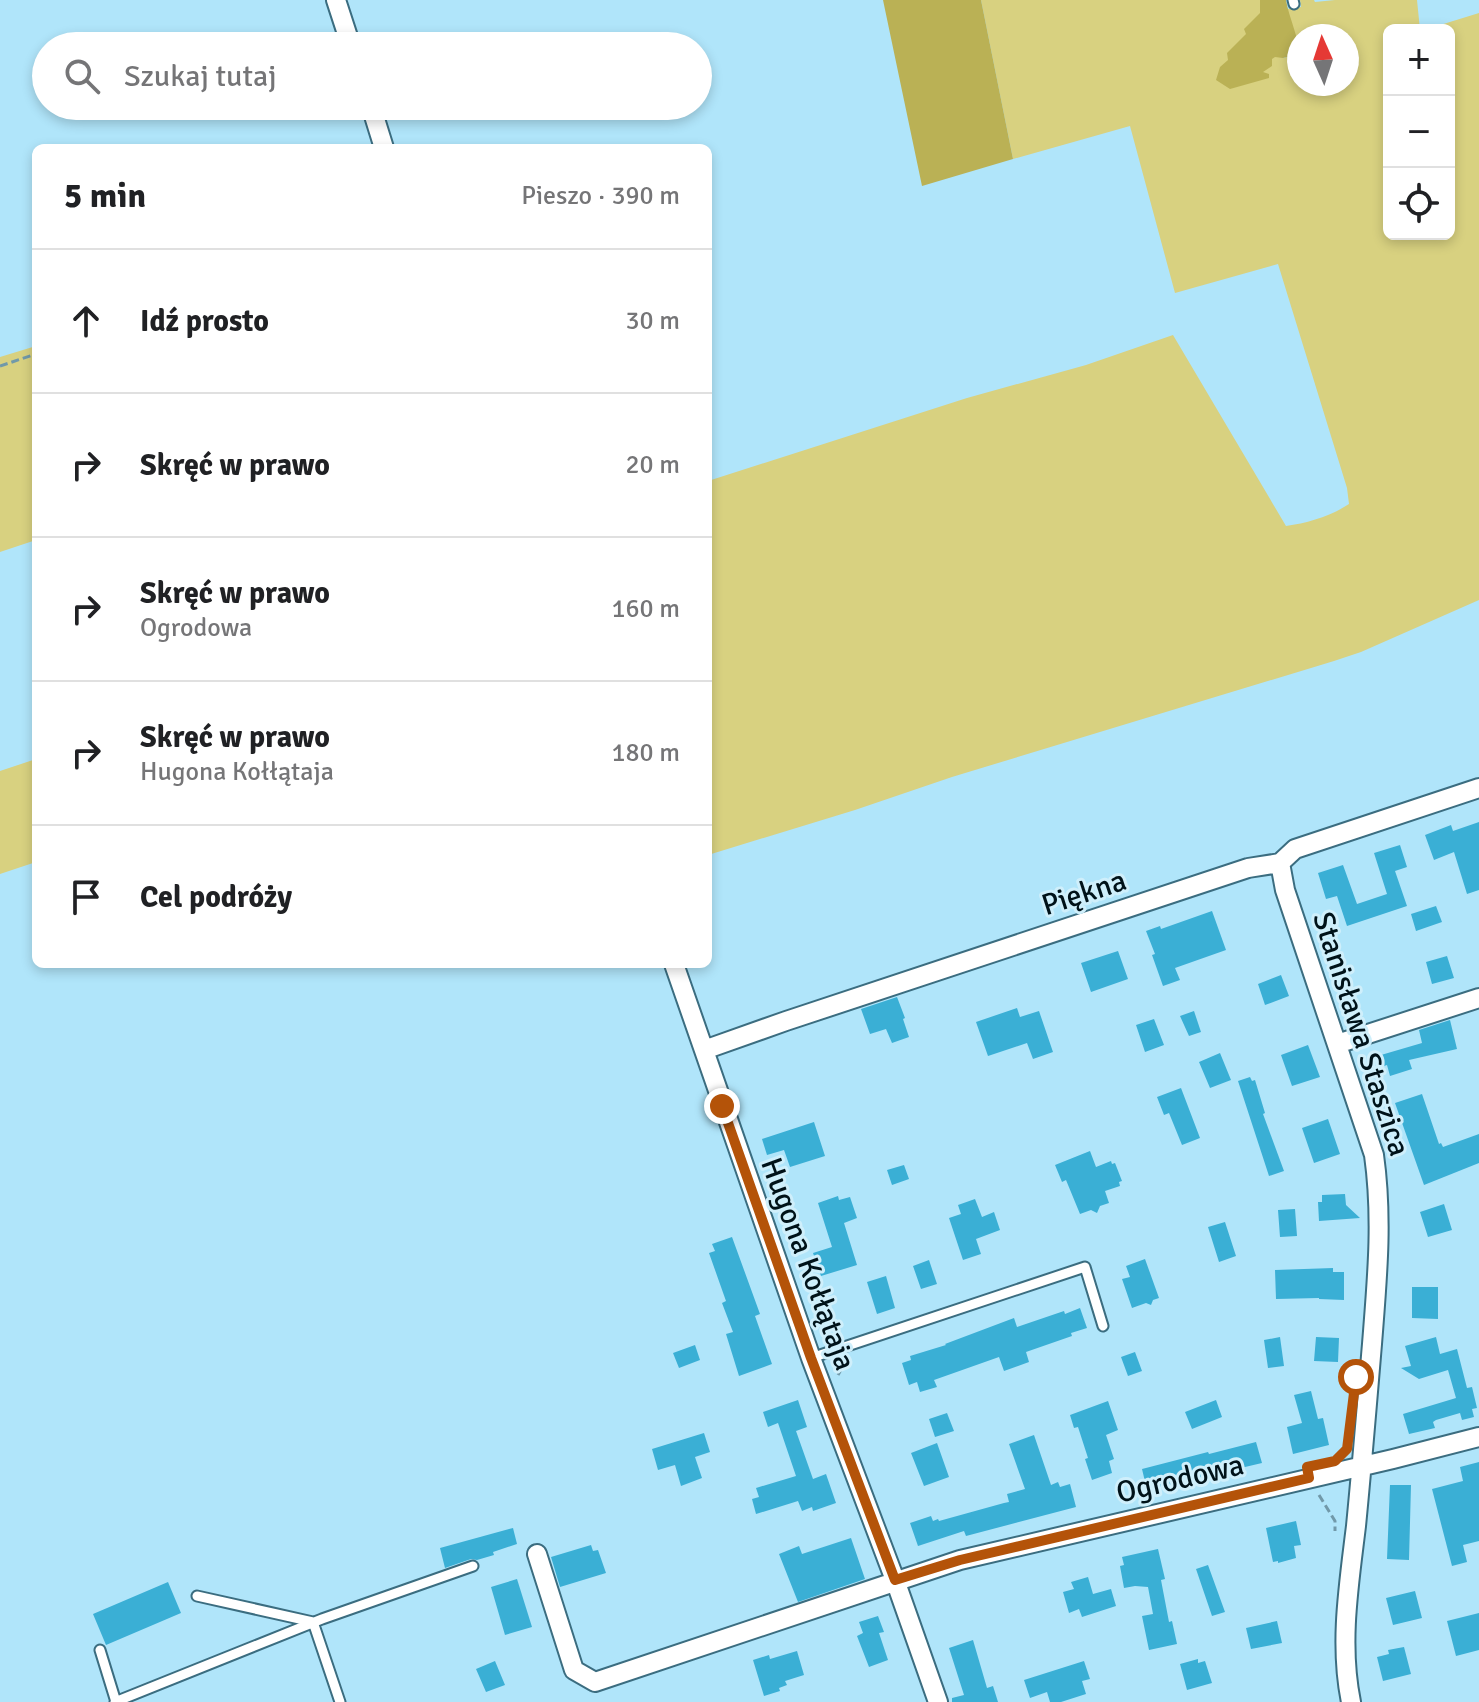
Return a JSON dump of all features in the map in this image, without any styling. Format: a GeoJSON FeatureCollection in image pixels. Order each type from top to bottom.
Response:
{"type":"FeatureCollection","features":[{"type":"Feature","properties":{"kind":"street"},"geometry":{"type":"LineString","coordinates":[[336,0],[346,32]]}},
{"type":"Feature","properties":{"kind":"street"},"geometry":{"type":"LineString","coordinates":[[375,120],[383,144]]}},
{"type":"Feature","properties":{"kind":"street","name":"Piękna"},"geometry":{"type":"LineString","coordinates":[[704,1050],[1248,868],[1280,863],[1295,849],[1479,788]]}},
{"type":"Feature","properties":{"kind":"street","name":"Stanisława Staszica"},"geometry":{"type":"LineString","coordinates":[[1280,863],[1285,890],[1374,1155],[1378,1182],[1379,1252],[1346,1616],[1347,1684],[1351,1702]]}},
{"type":"Feature","properties":{"kind":"street","name":"Hugona Kołłątaja"},"geometry":{"type":"LineString","coordinates":[[675,968],[811,1358],[938,1702]]}},
{"type":"Feature","properties":{"kind":"street"},"geometry":{"type":"LineString","coordinates":[[1337,1044],[1479,998]]}},
{"type":"Feature","properties":{"kind":"street","name":"Ogrodowa"},"geometry":{"type":"LineString","coordinates":[[895,1580],[960,1560],[1479,1437]]}},
{"type":"Feature","properties":{"kind":"street"},"geometry":{"type":"LineString","coordinates":[[537,1554],[574,1670],[595,1682],[895,1580]]}},
{"type":"Feature","properties":{"kind":"lane"},"geometry":{"type":"LineString","coordinates":[[811,1358],[1085,1267],[1103,1326]]}},
{"type":"Feature","properties":{"kind":"lane"},"geometry":{"type":"LineString","coordinates":[[100,1650],[116,1702],[313,1622],[473,1566]]}},
{"type":"Feature","properties":{"kind":"lane"},"geometry":{"type":"LineString","coordinates":[[197,1596],[313,1622]]}},
{"type":"Feature","properties":{"kind":"lane"},"geometry":{"type":"LineString","coordinates":[[313,1622],[340,1702]]}},
{"type":"Feature","properties":{"kind":"path"},"geometry":{"type":"LineString","coordinates":[[0,366],[32,355]]}},
{"type":"Feature","properties":{"kind":"path"},"geometry":{"type":"LineString","coordinates":[[838,1384],[838,1373],[845,1362],[856,1354]]}},
{"type":"Feature","properties":{"kind":"path"},"geometry":{"type":"LineString","coordinates":[[1309,1478],[1335,1521],[1336,1533]]}},
{"type":"Feature","properties":{"kind":"shaded area"},"geometry":{"type":"Polygon","coordinates":[[[883,0],[981,0],[1013,159],[922,186],[883,0]]]}},
{"type":"Feature","properties":{"kind":"shaded area"},"geometry":{"type":"Polygon","coordinates":[[[981,0],[1272,0],[1283,58],[1287,57],[1287,96],[1359,96],[1359,24],[1291,24],[1287,9],[1301,7],[1300,0],[1417,0],[1419,24],[1383,24],[1383,240],[1455,240],[1455,24],[1443,24],[1479,13],[1479,600],[1334,661],[712,854],[712,480],[967,398],[1086,365],[1173,335],[1286,526],[1319,518],[1349,504],[1347,488],[1278,264],[1175,293],[1130,126],[1013,159],[981,0]]]}},
{"type":"Feature","properties":{"kind":"shaded area"},"geometry":{"type":"Polygon","coordinates":[[[1260,0],[1286,0],[1292,24],[1287,24],[1287,57],[1272,59],[1272,66],[1263,72],[1269,74],[1269,78],[1230,89],[1216,80],[1220,67],[1228,60],[1227,53],[1246,34],[1244,29],[1260,13],[1260,0]]]}},
{"type":"Feature","properties":{"kind":"shaded area"},"geometry":{"type":"Polygon","coordinates":[[[32,347],[32,541],[0,552],[0,357],[32,347]]]}},
{"type":"Feature","properties":{"kind":"shaded area"},"geometry":{"type":"Polygon","coordinates":[[[32,760],[32,863],[0,874],[0,771],[32,760]]]}},
{"type":"Feature","properties":{"kind":"building"},"geometry":{"type":"Polygon","coordinates":[[[1479,822],[1479,890],[1467,894],[1454,852],[1434,860],[1425,835],[1451,825],[1453,831],[1479,822]]]}},
{"type":"Feature","properties":{"kind":"building"},"geometry":{"type":"Polygon","coordinates":[[[1400,845],[1407,867],[1395,871],[1407,906],[1347,926],[1337,896],[1326,899],[1318,873],[1343,865],[1357,904],[1387,894],[1374,853],[1400,845]]]}},
{"type":"Feature","properties":{"kind":"building"},"geometry":{"type":"Polygon","coordinates":[[[1436,906],[1442,922],[1416,931],[1411,914],[1436,906]]]}},
{"type":"Feature","properties":{"kind":"building"},"geometry":{"type":"Polygon","coordinates":[[[1212,911],[1226,950],[1175,968],[1180,980],[1163,986],[1146,931],[1160,926],[1161,929],[1212,911]]]}},
{"type":"Feature","properties":{"kind":"building"},"geometry":{"type":"Polygon","coordinates":[[[1118,951],[1128,979],[1091,992],[1081,963],[1118,951]]]}},
{"type":"Feature","properties":{"kind":"building"},"geometry":{"type":"Polygon","coordinates":[[[1447,956],[1454,978],[1432,984],[1426,962],[1447,956]]]}},
{"type":"Feature","properties":{"kind":"building"},"geometry":{"type":"Polygon","coordinates":[[[1281,975],[1289,996],[1265,1005],[1258,984],[1281,975]]]}},
{"type":"Feature","properties":{"kind":"building"},"geometry":{"type":"Polygon","coordinates":[[[897,997],[909,1037],[892,1043],[886,1029],[870,1034],[861,1009],[897,997]]]}},
{"type":"Feature","properties":{"kind":"building"},"geometry":{"type":"Polygon","coordinates":[[[1017,1008],[1020,1017],[1039,1011],[1053,1052],[1033,1059],[1027,1043],[988,1056],[976,1022],[1017,1008]]]}},
{"type":"Feature","properties":{"kind":"building"},"geometry":{"type":"Polygon","coordinates":[[[1194,1011],[1201,1032],[1189,1036],[1180,1016],[1194,1011]]]}},
{"type":"Feature","properties":{"kind":"building"},"geometry":{"type":"Polygon","coordinates":[[[1154,1019],[1164,1045],[1145,1052],[1136,1025],[1154,1019]]]}},
{"type":"Feature","properties":{"kind":"building"},"geometry":{"type":"Polygon","coordinates":[[[1450,1020],[1457,1049],[1409,1060],[1412,1069],[1390,1076],[1381,1055],[1422,1043],[1419,1030],[1450,1020]]]}},
{"type":"Feature","properties":{"kind":"building"},"geometry":{"type":"Polygon","coordinates":[[[1308,1045],[1320,1077],[1292,1086],[1281,1055],[1308,1045]]]}},
{"type":"Feature","properties":{"kind":"building"},"geometry":{"type":"Polygon","coordinates":[[[1220,1053],[1231,1080],[1210,1088],[1199,1062],[1220,1053]]]}},
{"type":"Feature","properties":{"kind":"building"},"geometry":{"type":"Polygon","coordinates":[[[1250,1077],[1252,1081],[1255,1080],[1263,1114],[1284,1171],[1269,1176],[1238,1081],[1250,1077]]]}},
{"type":"Feature","properties":{"kind":"building"},"geometry":{"type":"Polygon","coordinates":[[[1181,1088],[1200,1138],[1182,1145],[1169,1113],[1164,1115],[1157,1097],[1181,1088]]]}},
{"type":"Feature","properties":{"kind":"building"},"geometry":{"type":"Polygon","coordinates":[[[1422,1094],[1439,1144],[1443,1147],[1479,1134],[1479,1163],[1424,1185],[1395,1103],[1422,1094]]]}},
{"type":"Feature","properties":{"kind":"building"},"geometry":{"type":"Polygon","coordinates":[[[1328,1119],[1340,1154],[1314,1163],[1302,1128],[1328,1119]]]}},
{"type":"Feature","properties":{"kind":"building"},"geometry":{"type":"Polygon","coordinates":[[[814,1122],[825,1156],[790,1167],[784,1150],[767,1155],[762,1139],[814,1122]]]}},
{"type":"Feature","properties":{"kind":"building"},"geometry":{"type":"Polygon","coordinates":[[[1090,1151],[1096,1167],[1111,1161],[1115,1163],[1122,1181],[1119,1182],[1120,1186],[1105,1191],[1109,1203],[1100,1206],[1097,1213],[1091,1210],[1080,1214],[1066,1180],[1062,1182],[1055,1165],[1090,1151]]]}},
{"type":"Feature","properties":{"kind":"building"},"geometry":{"type":"Polygon","coordinates":[[[904,1165],[909,1179],[892,1185],[887,1170],[904,1165]]]}},
{"type":"Feature","properties":{"kind":"building"},"geometry":{"type":"Polygon","coordinates":[[[1345,1194],[1346,1205],[1360,1218],[1319,1221],[1318,1202],[1322,1202],[1322,1195],[1345,1194]]]}},
{"type":"Feature","properties":{"kind":"building"},"geometry":{"type":"Polygon","coordinates":[[[838,1196],[839,1200],[850,1197],[857,1218],[844,1223],[857,1265],[821,1276],[813,1253],[832,1247],[818,1203],[838,1196]]]}},
{"type":"Feature","properties":{"kind":"building"},"geometry":{"type":"Polygon","coordinates":[[[975,1199],[982,1217],[994,1212],[1000,1230],[976,1239],[981,1254],[963,1260],[949,1218],[961,1214],[958,1205],[975,1199]]]}},
{"type":"Feature","properties":{"kind":"building"},"geometry":{"type":"Polygon","coordinates":[[[1444,1204],[1452,1230],[1428,1237],[1420,1212],[1444,1204]]]}},
{"type":"Feature","properties":{"kind":"building"},"geometry":{"type":"Polygon","coordinates":[[[1295,1209],[1297,1236],[1280,1237],[1278,1210],[1295,1209]]]}},
{"type":"Feature","properties":{"kind":"building"},"geometry":{"type":"Polygon","coordinates":[[[1225,1222],[1236,1256],[1219,1262],[1208,1227],[1225,1222]]]}},
{"type":"Feature","properties":{"kind":"building"},"geometry":{"type":"Polygon","coordinates":[[[732,1237],[760,1314],[755,1316],[772,1364],[739,1376],[726,1334],[733,1332],[722,1303],[726,1301],[709,1253],[715,1251],[712,1244],[732,1237]]]}},
{"type":"Feature","properties":{"kind":"building"},"geometry":{"type":"Polygon","coordinates":[[[1145,1259],[1159,1298],[1153,1300],[1151,1305],[1146,1303],[1132,1308],[1122,1279],[1130,1277],[1126,1266],[1145,1259]]]}},
{"type":"Feature","properties":{"kind":"building"},"geometry":{"type":"Polygon","coordinates":[[[929,1260],[937,1284],[921,1289],[913,1266],[929,1260]]]}},
{"type":"Feature","properties":{"kind":"building"},"geometry":{"type":"Polygon","coordinates":[[[1333,1268],[1333,1272],[1344,1272],[1344,1300],[1276,1299],[1275,1270],[1333,1268]]]}},
{"type":"Feature","properties":{"kind":"building"},"geometry":{"type":"Polygon","coordinates":[[[886,1276],[895,1308],[877,1314],[867,1282],[886,1276]]]}},
{"type":"Feature","properties":{"kind":"building"},"geometry":{"type":"Polygon","coordinates":[[[1412,1287],[1438,1287],[1438,1319],[1412,1318],[1412,1287]]]}},
{"type":"Feature","properties":{"kind":"building"},"geometry":{"type":"Polygon","coordinates":[[[1080,1308],[1087,1328],[1026,1352],[1029,1362],[1004,1371],[999,1357],[934,1380],[937,1387],[920,1392],[917,1382],[909,1385],[902,1363],[911,1360],[910,1356],[1014,1318],[1017,1327],[1080,1308]]]}},
{"type":"Feature","properties":{"kind":"building"},"geometry":{"type":"Polygon","coordinates":[[[1280,1337],[1284,1366],[1268,1368],[1264,1340],[1280,1337]]]}},
{"type":"Feature","properties":{"kind":"building"},"geometry":{"type":"Polygon","coordinates":[[[1316,1337],[1339,1338],[1338,1362],[1314,1361],[1316,1337]]]}},
{"type":"Feature","properties":{"kind":"building"},"geometry":{"type":"Polygon","coordinates":[[[1436,1337],[1440,1354],[1457,1349],[1467,1388],[1472,1387],[1477,1408],[1472,1409],[1474,1417],[1462,1420],[1460,1413],[1436,1420],[1433,1422],[1435,1428],[1409,1434],[1403,1414],[1456,1398],[1448,1370],[1419,1379],[1401,1368],[1411,1366],[1405,1346],[1436,1337]]]}},
{"type":"Feature","properties":{"kind":"building"},"geometry":{"type":"Polygon","coordinates":[[[695,1345],[700,1360],[679,1368],[673,1353],[695,1345]]]}},
{"type":"Feature","properties":{"kind":"building"},"geometry":{"type":"Polygon","coordinates":[[[1135,1352],[1142,1371],[1128,1376],[1121,1357],[1135,1352]]]}},
{"type":"Feature","properties":{"kind":"building"},"geometry":{"type":"Polygon","coordinates":[[[1311,1391],[1318,1419],[1323,1418],[1329,1445],[1293,1454],[1287,1427],[1302,1423],[1294,1395],[1311,1391]]]}},
{"type":"Feature","properties":{"kind":"building"},"geometry":{"type":"Polygon","coordinates":[[[798,1400],[807,1427],[796,1431],[813,1479],[826,1474],[836,1503],[813,1511],[812,1507],[802,1511],[798,1501],[756,1514],[752,1499],[759,1497],[756,1488],[796,1476],[778,1423],[768,1427],[763,1412],[798,1400]]]}},
{"type":"Feature","properties":{"kind":"building"},"geometry":{"type":"Polygon","coordinates":[[[1216,1400],[1222,1417],[1192,1429],[1185,1412],[1216,1400]]]}},
{"type":"Feature","properties":{"kind":"building"},"geometry":{"type":"Polygon","coordinates":[[[1108,1401],[1118,1430],[1106,1435],[1114,1459],[1109,1461],[1112,1473],[1092,1480],[1078,1427],[1074,1428],[1070,1415],[1108,1401]]]}},
{"type":"Feature","properties":{"kind":"building"},"geometry":{"type":"Polygon","coordinates":[[[947,1413],[954,1431],[935,1437],[929,1419],[947,1413]]]}},
{"type":"Feature","properties":{"kind":"building"},"geometry":{"type":"Polygon","coordinates":[[[704,1433],[710,1452],[695,1457],[702,1478],[681,1486],[675,1465],[658,1470],[652,1449],[704,1433]]]}},
{"type":"Feature","properties":{"kind":"building"},"geometry":{"type":"Polygon","coordinates":[[[1034,1435],[1051,1485],[1058,1482],[1060,1487],[1070,1484],[1076,1507],[966,1536],[964,1531],[918,1546],[910,1523],[931,1516],[933,1521],[939,1521],[1009,1502],[1007,1494],[1025,1489],[1009,1444],[1034,1435]]]}},
{"type":"Feature","properties":{"kind":"building"},"geometry":{"type":"Polygon","coordinates":[[[1256,1442],[1262,1463],[1147,1490],[1142,1469],[1256,1442]]]}},
{"type":"Feature","properties":{"kind":"building"},"geometry":{"type":"Polygon","coordinates":[[[937,1443],[949,1477],[924,1486],[911,1453],[937,1443]]]}},
{"type":"Feature","properties":{"kind":"building"},"geometry":{"type":"Polygon","coordinates":[[[1479,1462],[1479,1541],[1463,1545],[1467,1562],[1452,1566],[1432,1489],[1463,1481],[1460,1467],[1479,1462]]]}},
{"type":"Feature","properties":{"kind":"building"},"geometry":{"type":"Polygon","coordinates":[[[1390,1485],[1411,1485],[1409,1560],[1387,1559],[1390,1485]]]}},
{"type":"Feature","properties":{"kind":"building"},"geometry":{"type":"Polygon","coordinates":[[[1296,1521],[1301,1545],[1294,1546],[1296,1558],[1273,1562],[1266,1528],[1296,1521]]]}},
{"type":"Feature","properties":{"kind":"building"},"geometry":{"type":"Polygon","coordinates":[[[513,1528],[517,1544],[493,1552],[494,1555],[445,1568],[440,1548],[513,1528]]]}},
{"type":"Feature","properties":{"kind":"building"},"geometry":{"type":"Polygon","coordinates":[[[851,1538],[865,1579],[798,1602],[779,1554],[799,1546],[802,1554],[851,1538]]]}},
{"type":"Feature","properties":{"kind":"building"},"geometry":{"type":"Polygon","coordinates":[[[591,1545],[593,1551],[598,1550],[606,1573],[560,1587],[551,1557],[591,1545]]]}},
{"type":"Feature","properties":{"kind":"building"},"geometry":{"type":"Polygon","coordinates":[[[1158,1549],[1165,1579],[1161,1580],[1169,1622],[1172,1621],[1177,1644],[1149,1650],[1142,1616],[1153,1614],[1148,1587],[1124,1588],[1120,1566],[1124,1565],[1122,1557],[1158,1549]]]}},
{"type":"Feature","properties":{"kind":"building"},"geometry":{"type":"Polygon","coordinates":[[[1208,1565],[1225,1612],[1212,1616],[1196,1569],[1208,1565]]]}},
{"type":"Feature","properties":{"kind":"building"},"geometry":{"type":"Polygon","coordinates":[[[1088,1577],[1093,1594],[1111,1589],[1116,1606],[1082,1617],[1079,1609],[1069,1613],[1063,1592],[1074,1589],[1071,1582],[1088,1577]]]}},
{"type":"Feature","properties":{"kind":"building"},"geometry":{"type":"Polygon","coordinates":[[[517,1579],[532,1627],[505,1635],[491,1587],[517,1579]]]}},
{"type":"Feature","properties":{"kind":"building"},"geometry":{"type":"Polygon","coordinates":[[[168,1582],[181,1613],[106,1645],[93,1614],[168,1582]]]}},
{"type":"Feature","properties":{"kind":"building"},"geometry":{"type":"Polygon","coordinates":[[[1415,1591],[1422,1618],[1393,1625],[1386,1598],[1415,1591]]]}},
{"type":"Feature","properties":{"kind":"building"},"geometry":{"type":"Polygon","coordinates":[[[1479,1613],[1479,1650],[1456,1656],[1447,1621],[1479,1613]]]}},
{"type":"Feature","properties":{"kind":"building"},"geometry":{"type":"Polygon","coordinates":[[[878,1616],[884,1632],[879,1633],[888,1660],[869,1667],[857,1636],[863,1633],[859,1622],[878,1616]]]}},
{"type":"Feature","properties":{"kind":"building"},"geometry":{"type":"Polygon","coordinates":[[[1277,1621],[1282,1643],[1251,1649],[1246,1628],[1277,1621]]]}},
{"type":"Feature","properties":{"kind":"building"},"geometry":{"type":"Polygon","coordinates":[[[973,1640],[987,1688],[993,1686],[998,1702],[952,1702],[952,1698],[964,1695],[949,1648],[973,1640]]]}},
{"type":"Feature","properties":{"kind":"building"},"geometry":{"type":"Polygon","coordinates":[[[1404,1647],[1411,1674],[1383,1681],[1377,1657],[1389,1654],[1388,1650],[1404,1647]]]}},
{"type":"Feature","properties":{"kind":"building"},"geometry":{"type":"Polygon","coordinates":[[[797,1651],[804,1675],[785,1681],[787,1685],[779,1688],[780,1691],[764,1696],[753,1660],[769,1655],[770,1659],[797,1651]]]}},
{"type":"Feature","properties":{"kind":"building"},"geometry":{"type":"Polygon","coordinates":[[[1198,1659],[1198,1663],[1205,1661],[1212,1683],[1187,1690],[1180,1664],[1198,1659]]]}},
{"type":"Feature","properties":{"kind":"building"},"geometry":{"type":"Polygon","coordinates":[[[495,1661],[505,1685],[486,1692],[476,1669],[495,1661]]]}},
{"type":"Feature","properties":{"kind":"building"},"geometry":{"type":"Polygon","coordinates":[[[1084,1661],[1090,1679],[1082,1681],[1086,1694],[1061,1702],[1050,1702],[1047,1692],[1030,1698],[1024,1680],[1084,1661]]]}},
{"type":"Feature","properties":{"kind":"route"},"geometry":{"type":"LineString","coordinates":[[722,1106],[811,1358],[895,1580],[960,1560],[1309,1478],[1307,1467],[1335,1461],[1347,1449],[1356,1377]]}}]}
